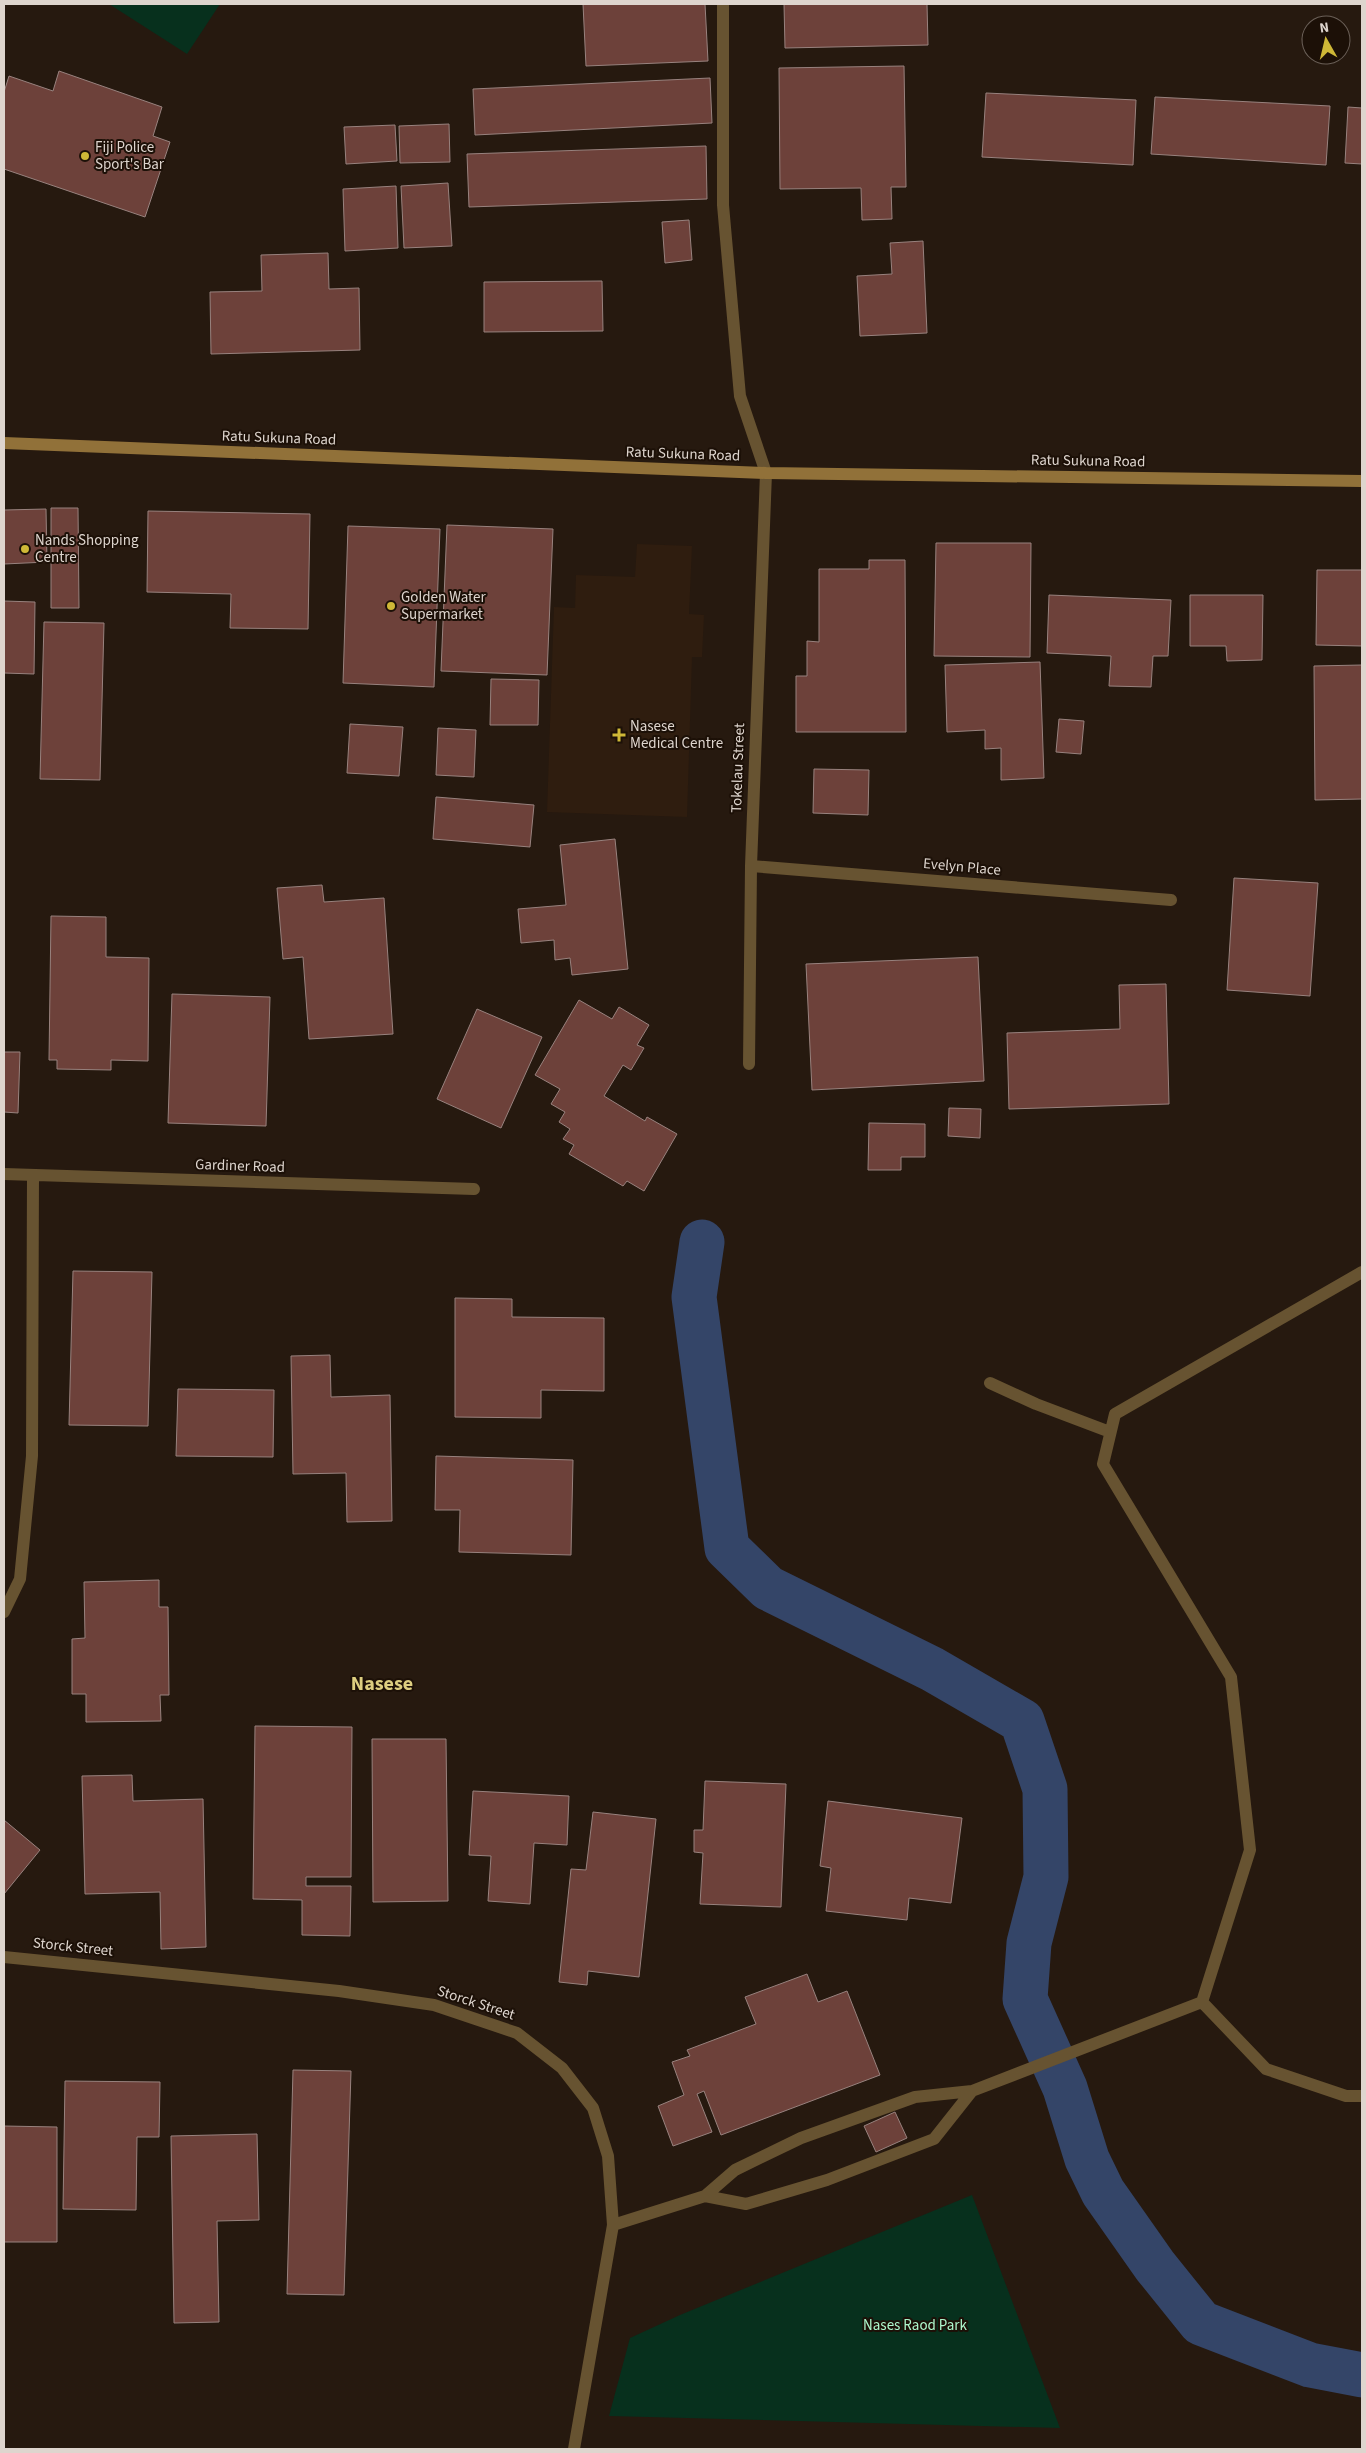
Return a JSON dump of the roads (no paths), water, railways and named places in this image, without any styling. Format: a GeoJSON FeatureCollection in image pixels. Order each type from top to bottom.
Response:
{"type":"FeatureCollection","features":[{"type":"Feature","properties":{"kind":"main road","name":"Ratu Sukuna Road"},"geometry":{"type":"LineString","coordinates":[[4,443],[766,473],[1362,481]]}},
{"type":"Feature","properties":{"kind":"street"},"geometry":{"type":"LineString","coordinates":[[723,4],[723,205],[740,396],[766,473]]}},
{"type":"Feature","properties":{"kind":"street","name":"Tokelau Street"},"geometry":{"type":"LineString","coordinates":[[749,1064],[751,866],[766,473]]}},
{"type":"Feature","properties":{"kind":"street","name":"Evelyn Place"},"geometry":{"type":"LineString","coordinates":[[751,866],[1171,900]]}},
{"type":"Feature","properties":{"kind":"street","name":"Gardiner Road"},"geometry":{"type":"LineString","coordinates":[[4,1174],[474,1189]]}},
{"type":"Feature","properties":{"kind":"street"},"geometry":{"type":"LineString","coordinates":[[4,1612],[20,1579],[32,1456],[34,1176]]}},
{"type":"Feature","properties":{"kind":"street"},"geometry":{"type":"LineString","coordinates":[[1202,2002],[1250,1850],[1231,1677],[1103,1464],[1110,1432],[1115,1414],[1362,1272]]}},
{"type":"Feature","properties":{"kind":"street"},"geometry":{"type":"LineString","coordinates":[[990,1383],[1036,1404],[1110,1432]]}},
{"type":"Feature","properties":{"kind":"street","name":"Storck Street"},"geometry":{"type":"LineString","coordinates":[[4,1957],[339,1991],[434,2005],[517,2033],[562,2068],[593,2108],[608,2156],[613,2225],[574,2449]]}},
{"type":"Feature","properties":{"kind":"street"},"geometry":{"type":"LineString","coordinates":[[613,2225],[705,2196],[735,2170],[801,2138],[915,2097],[972,2091],[1028,2072],[1086,2047],[1202,2002]]}},
{"type":"Feature","properties":{"kind":"street"},"geometry":{"type":"LineString","coordinates":[[1202,2002],[1266,2069],[1346,2096],[1362,2096]]}},
{"type":"Feature","properties":{"kind":"street"},"geometry":{"type":"LineString","coordinates":[[705,2196],[746,2204],[827,2180],[934,2139],[972,2091]]}},
{"type":"Feature","properties":{"kind":"waterway"},"geometry":{"type":"LineString","coordinates":[[702,1242],[694,1297],[727,1548],[768,1588],[932,1669],[1022,1721],[1045,1789],[1046,1877],[1029,1943],[1025,1999],[1065,2088],[1087,2159],[1103,2192],[1155,2266],[1201,2323],[1310,2365],[1362,2375]]}},
{"type":"Feature","properties":{"kind":"place","name":"Fiji Police Sport's Bar"},"geometry":{"type":"Point","coordinates":[85,156]}},
{"type":"Feature","properties":{"kind":"place","name":"Nands Shopping Centre"},"geometry":{"type":"Point","coordinates":[25,549]}},
{"type":"Feature","properties":{"kind":"place","name":"Golden Water Supermarket"},"geometry":{"type":"Point","coordinates":[391,606]}},
{"type":"Feature","properties":{"kind":"place","name":"Nasese Medical Centre"},"geometry":{"type":"Point","coordinates":[619,735]}},
{"type":"Feature","properties":{"kind":"district","name":"Nasese"},"geometry":{"type":"Point","coordinates":[382,1684]}},
{"type":"Feature","properties":{"kind":"park label","name":"Nases Raod Park"},"geometry":{"type":"Point","coordinates":[915,2325]}}]}
